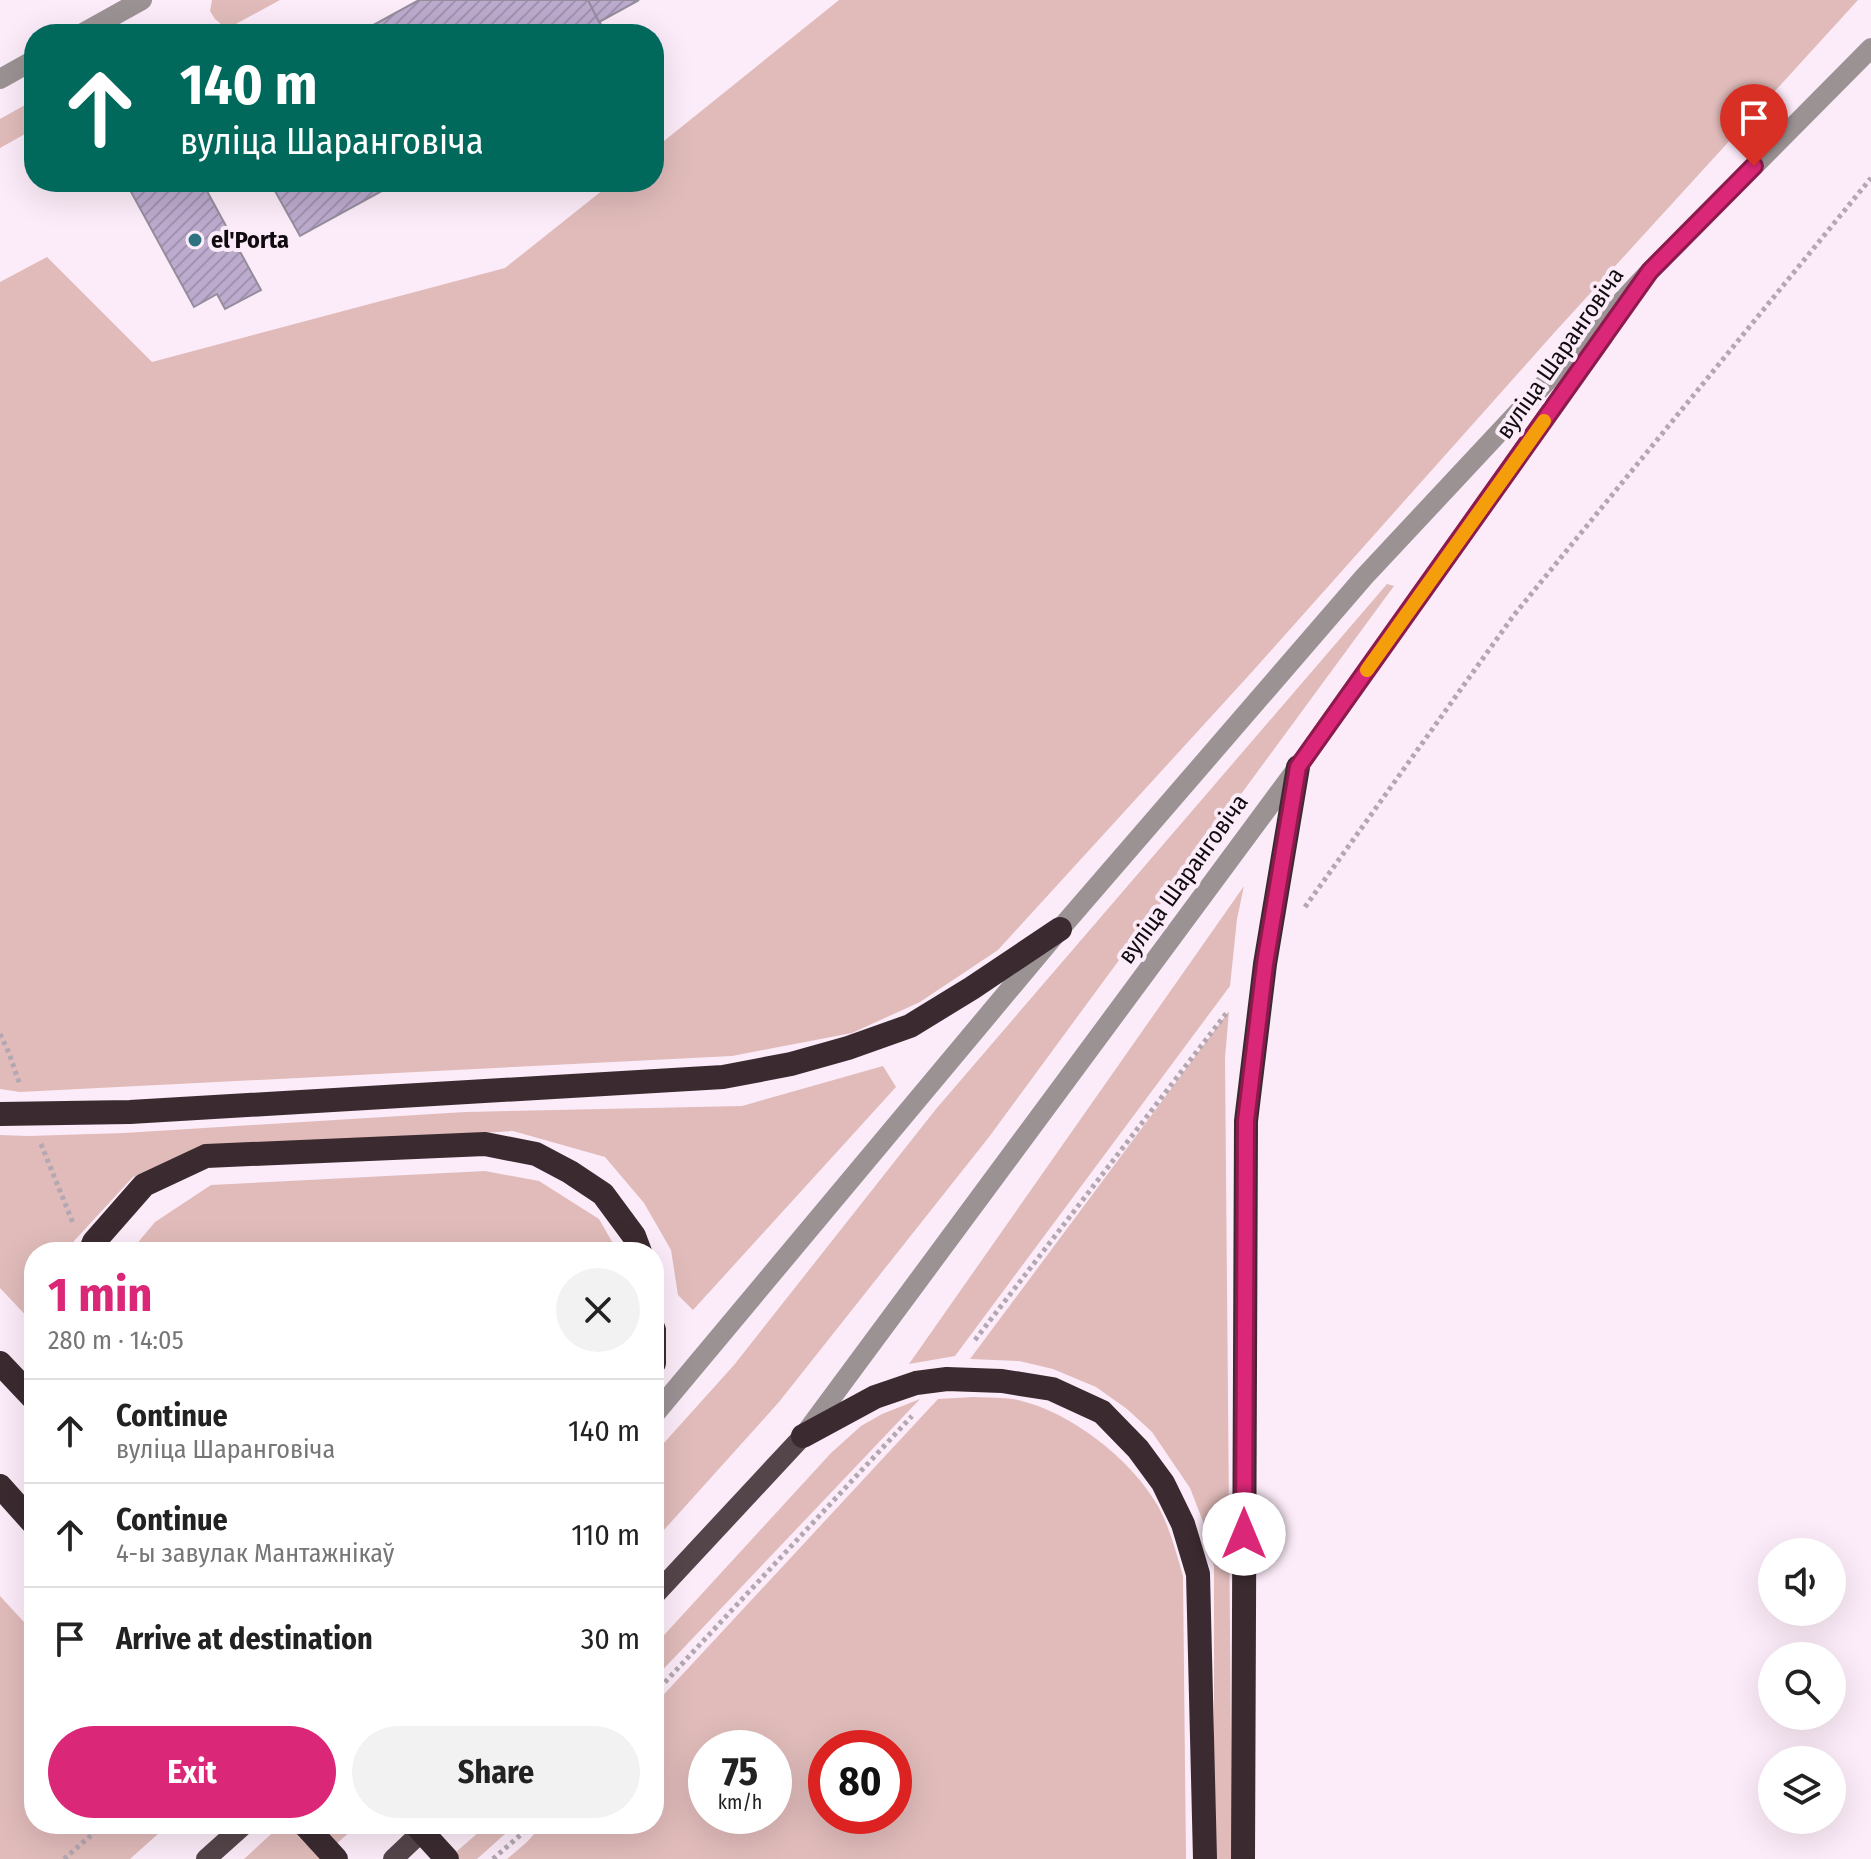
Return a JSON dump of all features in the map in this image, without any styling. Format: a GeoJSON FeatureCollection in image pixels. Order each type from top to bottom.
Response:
{"type":"FeatureCollection","features":[{"type":"Feature","properties":{"kind":"highway"},"geometry":{"type":"LineString","coordinates":[[1243,1859],[1246,1121],[1265,964],[1298,767]]}},
{"type":"Feature","properties":{"kind":"highway"},"geometry":{"type":"LineString","coordinates":[[0,1114],[130,1112],[723,1077],[791,1064],[910,1026],[1060,929]]}},
{"type":"Feature","properties":{"kind":"highway"},"geometry":{"type":"LineString","coordinates":[[94,1242],[144,1185],[206,1156],[485,1144],[536,1154],[570,1172],[603,1194],[636,1242]]}},
{"type":"Feature","properties":{"kind":"highway"},"geometry":{"type":"LineString","coordinates":[[0,1363],[24,1388]]}},
{"type":"Feature","properties":{"kind":"highway"},"geometry":{"type":"LineString","coordinates":[[803,1436],[875,1397],[916,1383],[947,1379],[1002,1381],[1052,1389],[1102,1412],[1138,1449],[1163,1483],[1183,1524],[1198,1574],[1205,1859]]}},
{"type":"Feature","properties":{"kind":"highway"},"geometry":{"type":"LineString","coordinates":[[0,1486],[24,1513]]}},
{"type":"Feature","properties":{"kind":"highway"},"geometry":{"type":"LineString","coordinates":[[313,1834],[336,1859]]}},
{"type":"Feature","properties":{"kind":"highway"},"geometry":{"type":"LineString","coordinates":[[424,1834],[447,1859]]}},
{"type":"Feature","properties":{"kind":"main road","name":"вуліца Шаранговіча"},"geometry":{"type":"LineString","coordinates":[[664,1585],[803,1436]]}},
{"type":"Feature","properties":{"kind":"main road"},"geometry":{"type":"LineString","coordinates":[[206,1859],[234,1834]]}},
{"type":"Feature","properties":{"kind":"main road"},"geometry":{"type":"LineString","coordinates":[[393,1859],[419,1834]]}},
{"type":"Feature","properties":{"kind":"street"},"geometry":{"type":"LineString","coordinates":[[99,24],[142,0]]}},
{"type":"Feature","properties":{"kind":"street"},"geometry":{"type":"LineString","coordinates":[[1650,271],[1871,48]]}},
{"type":"Feature","properties":{"kind":"street"},"geometry":{"type":"LineString","coordinates":[[0,79],[24,66]]}},
{"type":"Feature","properties":{"kind":"street","name":"вуліца Шаранговіча"},"geometry":{"type":"LineString","coordinates":[[803,1436],[1298,767],[1650,271]]}},
{"type":"Feature","properties":{"kind":"street","name":"вуліца Шаранговіча"},"geometry":{"type":"LineString","coordinates":[[664,1403],[1060,929],[1364,577],[1650,271]]}},
{"type":"Feature","properties":{"kind":"path"},"geometry":{"type":"LineString","coordinates":[[1298,918],[1514,615],[1871,178]]}},
{"type":"Feature","properties":{"kind":"path"},"geometry":{"type":"LineString","coordinates":[[975,1340],[1230,1009]]}},
{"type":"Feature","properties":{"kind":"path"},"geometry":{"type":"LineString","coordinates":[[664,1683],[917,1412]]}},
{"type":"Feature","properties":{"kind":"path"},"geometry":{"type":"LineString","coordinates":[[64,1859],[93,1834]]}},
{"type":"Feature","properties":{"kind":"path"},"geometry":{"type":"LineString","coordinates":[[493,1859],[522,1834]]}},
{"type":"Feature","properties":{"kind":"shaded area"},"geometry":{"type":"Polygon","coordinates":[[[212,0],[280,0],[236,24],[221,24],[210,11],[212,0]]]}},
{"type":"Feature","properties":{"kind":"shaded area"},"geometry":{"type":"Polygon","coordinates":[[[839,0],[1858,0],[998,950],[920,1002],[852,1033],[732,1056],[20,1092],[0,1089],[0,282],[47,257],[152,362],[505,268],[600,192],[664,192],[664,141],[839,0]]]}},
{"type":"Feature","properties":{"kind":"shaded area"},"geometry":{"type":"Polygon","coordinates":[[[24,106],[24,135],[0,148],[0,119],[24,106]]]}},
{"type":"Feature","properties":{"kind":"shaded area"},"geometry":{"type":"Polygon","coordinates":[[[1387,584],[1394,586],[989,1137],[779,1402],[664,1530],[664,1443],[734,1365],[936,1109],[1387,584]]]}},
{"type":"Feature","properties":{"kind":"shaded area"},"geometry":{"type":"Polygon","coordinates":[[[1244,886],[1230,986],[955,1356],[909,1364],[1244,886]]]}},
{"type":"Feature","properties":{"kind":"shaded area"},"geometry":{"type":"Polygon","coordinates":[[[1229,1011],[1225,1058],[1232,1859],[1214,1859],[1214,1567],[1204,1524],[1190,1488],[1152,1432],[1096,1387],[1053,1369],[1019,1361],[970,1359],[1229,1011]]]}},
{"type":"Feature","properties":{"kind":"shaded area"},"geometry":{"type":"Polygon","coordinates":[[[883,1066],[896,1087],[693,1310],[678,1295],[671,1250],[644,1203],[605,1157],[513,1131],[193,1150],[133,1177],[74,1242],[24,1242],[24,1313],[0,1288],[0,1135],[124,1133],[465,1112],[742,1106],[883,1066]]]}},
{"type":"Feature","properties":{"kind":"shaded area"},"geometry":{"type":"Polygon","coordinates":[[[485,1171],[539,1181],[599,1219],[612,1242],[138,1242],[155,1222],[211,1185],[485,1171]]]}},
{"type":"Feature","properties":{"kind":"shaded area"},"geometry":{"type":"Polygon","coordinates":[[[920,1399],[664,1668],[664,1635],[831,1453],[861,1426],[920,1399]]]}},
{"type":"Feature","properties":{"kind":"shaded area"},"geometry":{"type":"Polygon","coordinates":[[[938,1399],[1013,1399],[1038,1406],[1098,1440],[1146,1488],[1169,1531],[1183,1576],[1186,1859],[507,1859],[534,1834],[664,1834],[664,1694],[938,1399]]]}},
{"type":"Feature","properties":{"kind":"shaded area"},"geometry":{"type":"Polygon","coordinates":[[[0,1596],[24,1622],[24,1834],[158,1834],[130,1859],[0,1859],[0,1596]]]}},
{"type":"Feature","properties":{"kind":"shaded area"},"geometry":{"type":"Polygon","coordinates":[[[271,1834],[348,1834],[319,1859],[244,1859],[271,1834]]]}},
{"type":"Feature","properties":{"kind":"shaded area"},"geometry":{"type":"Polygon","coordinates":[[[477,1834],[505,1834],[477,1859],[448,1859],[477,1834]]]}},
{"type":"Feature","properties":{"kind":"building"},"geometry":{"type":"Polygon","coordinates":[[[419,0],[588,0],[601,24],[375,24],[419,0]]]}},
{"type":"Feature","properties":{"kind":"building"},"geometry":{"type":"Polygon","coordinates":[[[588,0],[639,0],[599,22],[588,0]]]}},
{"type":"Feature","properties":{"kind":"building","name":"el'Porta"},"geometry":{"type":"Polygon","coordinates":[[[131,192],[207,192],[261,290],[225,309],[217,294],[194,307],[131,192]]]}},
{"type":"Feature","properties":{"kind":"building"},"geometry":{"type":"Polygon","coordinates":[[[276,192],[380,192],[300,236],[276,192]]]}},
{"type":"Feature","properties":{"kind":"slow traffic"},"geometry":{"type":"LineString","coordinates":[[1367,670],[1544,421]]}},
{"type":"Feature","properties":{"kind":"place","name":"el'Porta"},"geometry":{"type":"Point","coordinates":[195,240]}},
{"type":"Feature","properties":{"kind":"route"},"geometry":{"type":"LineString","coordinates":[[1244,1534],[1246,1121],[1265,964],[1298,767],[1650,271],[1754,166]]}}]}
